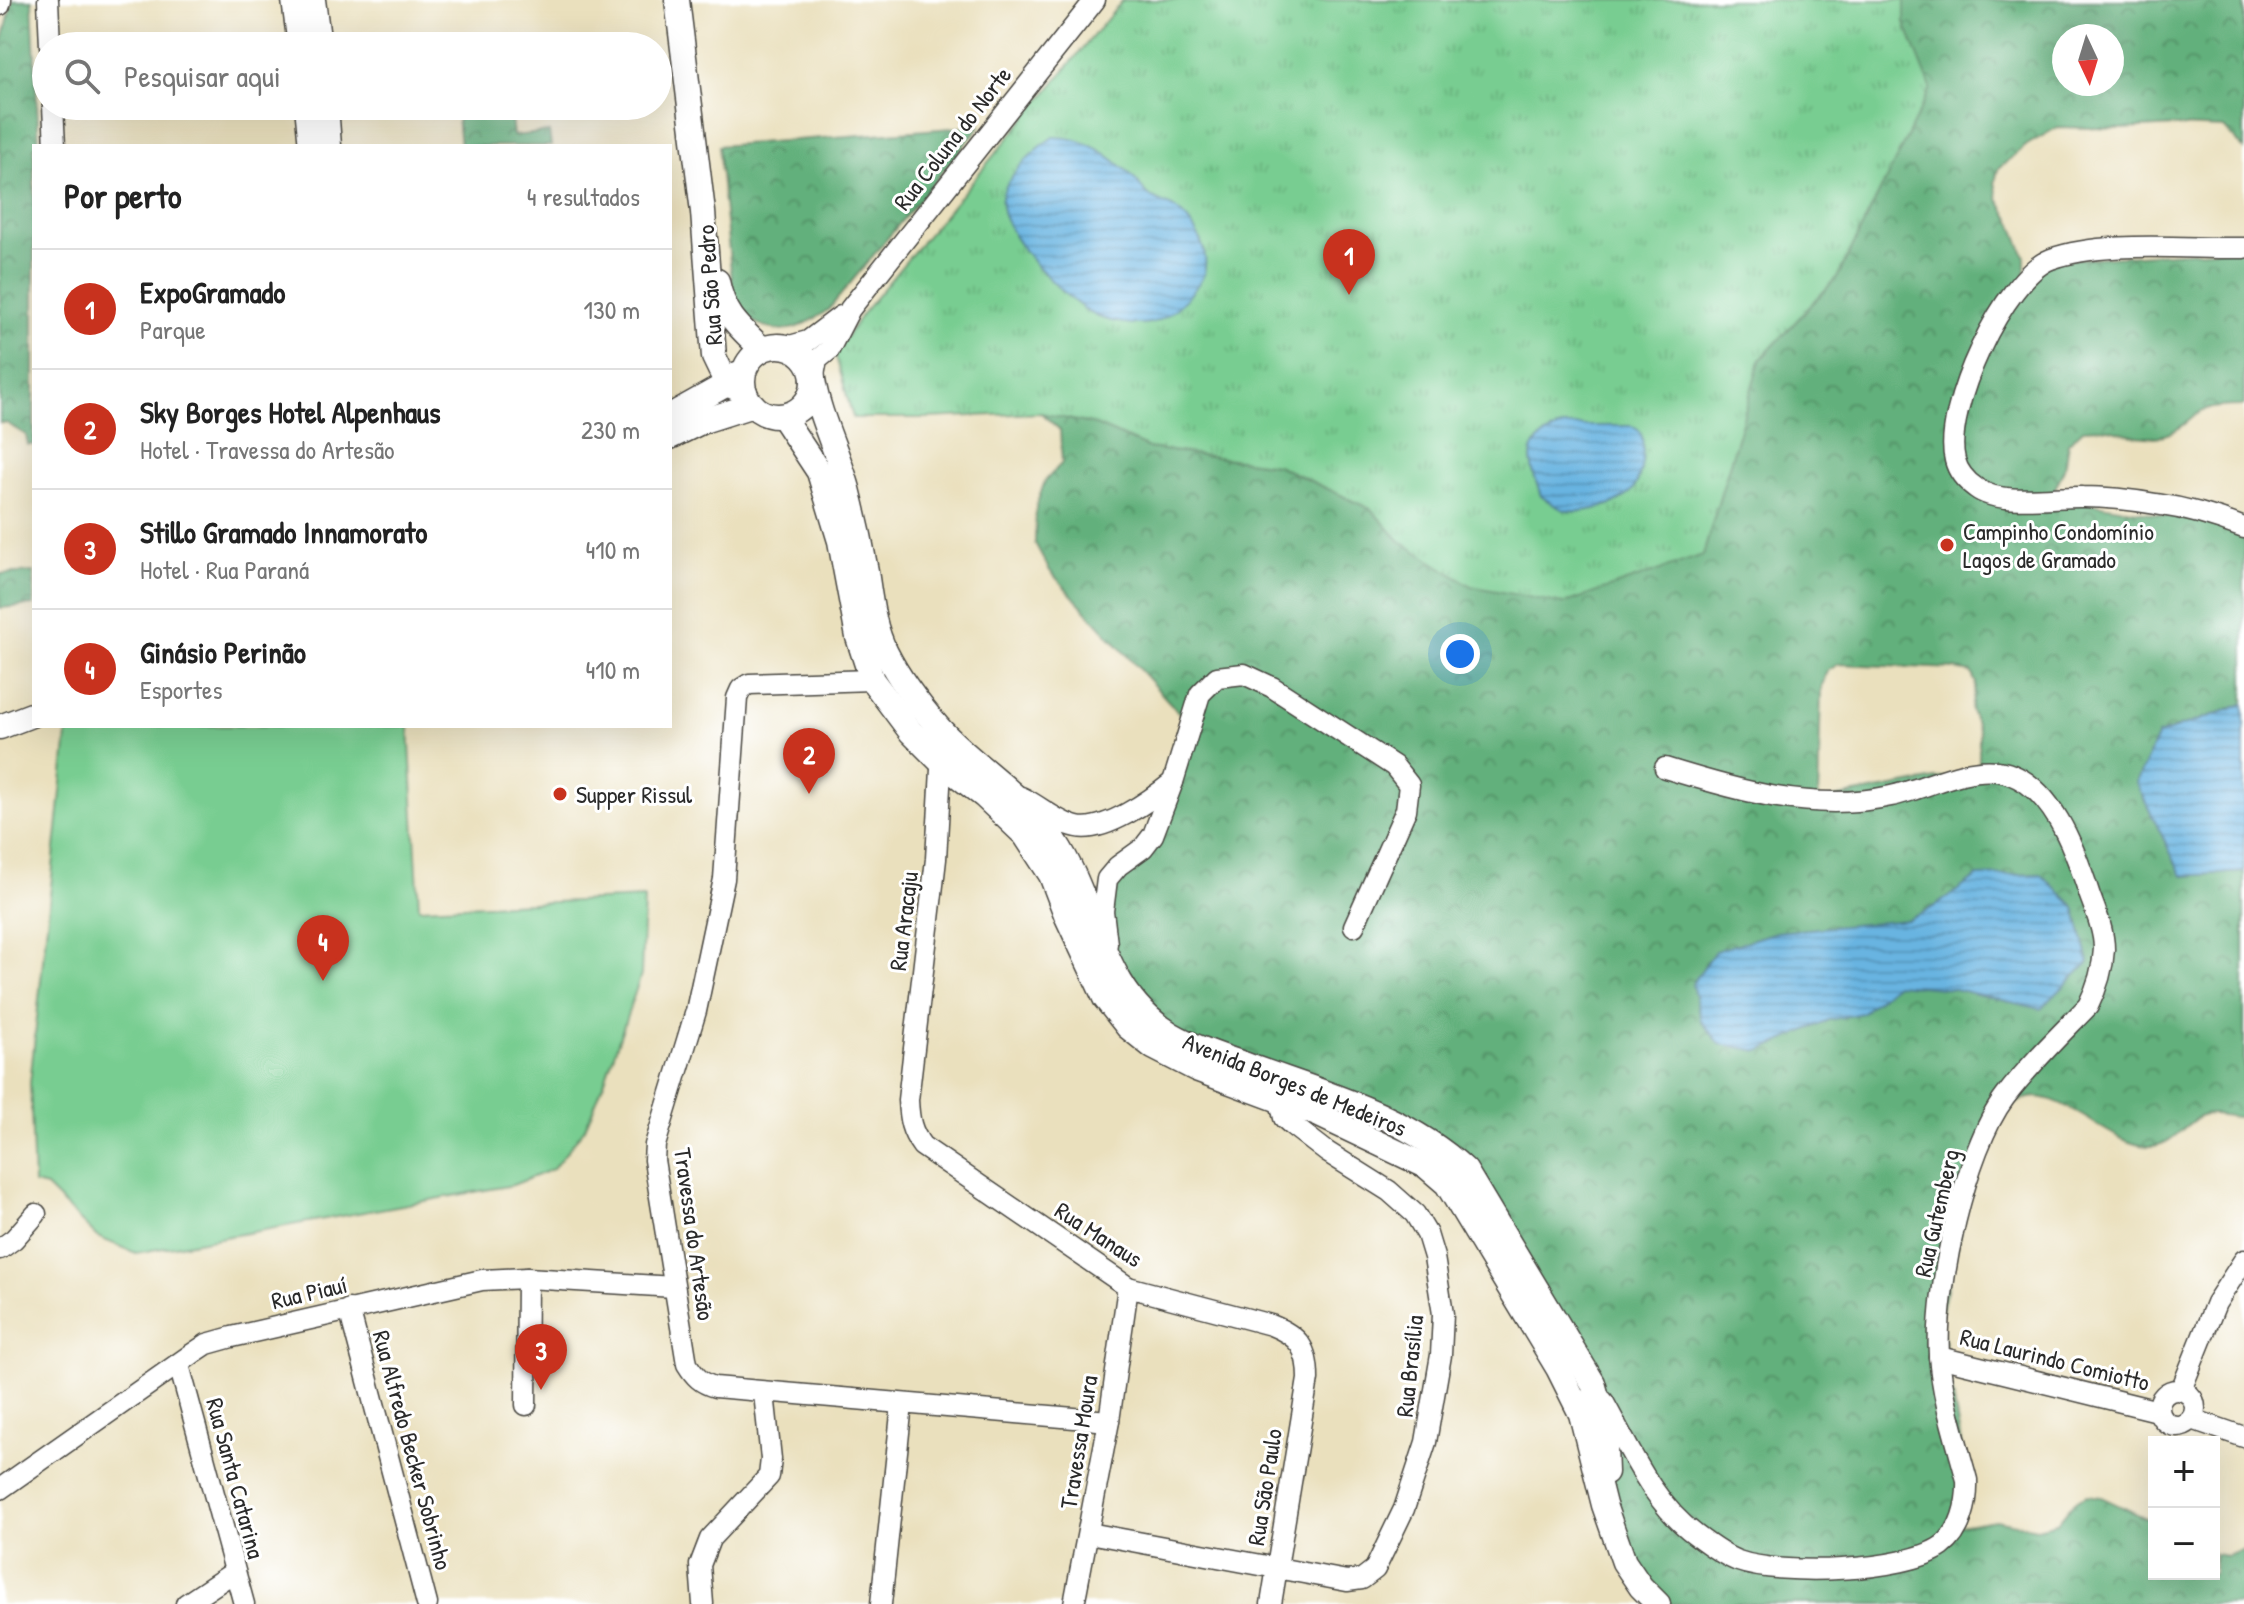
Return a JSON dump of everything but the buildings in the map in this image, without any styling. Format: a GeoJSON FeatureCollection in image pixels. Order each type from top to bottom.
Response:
{"type":"FeatureCollection","features":[{"type":"Feature","properties":{"kind":"main road"},"geometry":{"type":"LineString","coordinates":[[294,0],[298,32]]}},
{"type":"Feature","properties":{"kind":"main road"},"geometry":{"type":"LineString","coordinates":[[313,0],[317,32]]}},
{"type":"Feature","properties":{"kind":"main road","name":"Rua São Pedro"},"geometry":{"type":"LineString","coordinates":[[677,0],[703,212],[714,357],[742,394]]}},
{"type":"Feature","properties":{"kind":"main road"},"geometry":{"type":"LineString","coordinates":[[308,120],[311,144]]}},
{"type":"Feature","properties":{"kind":"main road"},"geometry":{"type":"LineString","coordinates":[[327,120],[329,144]]}},
{"type":"Feature","properties":{"kind":"main road","name":"Rua São Pedro"},"geometry":{"type":"LineString","coordinates":[[703,212],[722,304],[730,317],[765,353]]}},
{"type":"Feature","properties":{"kind":"main road"},"geometry":{"type":"LineString","coordinates":[[672,436],[703,421],[742,394],[765,353],[803,355],[810,366],[813,380],[810,395],[798,410],[782,416],[766,414],[742,394]]}},
{"type":"Feature","properties":{"kind":"main road"},"geometry":{"type":"LineString","coordinates":[[692,405],[716,377],[714,357]]}},
{"type":"Feature","properties":{"kind":"main road","name":"Avenida Borges de Medeiros"},"geometry":{"type":"LineString","coordinates":[[813,380],[816,402],[838,457],[859,532],[874,622],[885,651],[904,684],[939,727],[1012,793],[1054,840],[1076,882],[1109,964],[1128,996],[1170,1034],[1214,1054],[1287,1103],[1399,1123],[1441,1147],[1465,1170],[1593,1383],[1612,1426],[1604,1505]]}},
{"type":"Feature","properties":{"kind":"main road"},"geometry":{"type":"LineString","coordinates":[[672,415],[692,405],[742,394]]}},
{"type":"Feature","properties":{"kind":"main road","name":"Avenida Borges de Medeiros"},"geometry":{"type":"LineString","coordinates":[[782,416],[819,472],[840,541],[858,637],[872,680],[911,732],[1025,835],[1051,875],[1105,998],[1128,1027],[1153,1047],[1196,1069],[1287,1103],[1426,1166],[1447,1184],[1558,1368],[1586,1427],[1604,1505],[1624,1562],[1641,1587],[1658,1604]]}},
{"type":"Feature","properties":{"kind":"main road"},"geometry":{"type":"LineString","coordinates":[[872,680],[878,672],[884,671],[904,684]]}},
{"type":"Feature","properties":{"kind":"main road"},"geometry":{"type":"LineString","coordinates":[[0,727],[32,715]]}},
{"type":"Feature","properties":{"kind":"main road"},"geometry":{"type":"LineString","coordinates":[[1571,1395],[1612,1426]]}},
{"type":"Feature","properties":{"kind":"street"},"geometry":{"type":"LineString","coordinates":[[48,0],[49,32]]}},
{"type":"Feature","properties":{"kind":"street","name":"Rua Coluna do Norte"},"geometry":{"type":"LineString","coordinates":[[813,380],[817,360],[829,350],[850,309],[1095,0]]}},
{"type":"Feature","properties":{"kind":"street"},"geometry":{"type":"LineString","coordinates":[[54,120],[55,144]]}},
{"type":"Feature","properties":{"kind":"street"},"geometry":{"type":"LineString","coordinates":[[2244,248],[2083,249],[2046,261],[2025,280],[1996,319],[1976,356],[1954,432],[1954,458],[1962,476],[1978,491],[2000,498],[2086,497],[2157,504],[2244,528]]}},
{"type":"Feature","properties":{"kind":"street","name":"Rua Coluna do Norte"},"geometry":{"type":"LineString","coordinates":[[765,353],[808,341],[850,309]]}},
{"type":"Feature","properties":{"kind":"street"},"geometry":{"type":"LineString","coordinates":[[1109,964],[1103,911],[1107,879],[1118,866],[1143,848],[1153,835],[1200,694],[1217,677],[1244,674],[1272,687],[1394,766],[1409,785],[1406,810],[1354,926]]}},
{"type":"Feature","properties":{"kind":"street","name":"Travessa do Artesão"},"geometry":{"type":"LineString","coordinates":[[872,680],[749,684],[741,689],[737,698],[728,835],[718,906],[696,1011],[655,1145],[654,1160],[687,1364],[695,1377],[715,1387],[1109,1421]]}},
{"type":"Feature","properties":{"kind":"street","name":"Rua Aracaju"},"geometry":{"type":"LineString","coordinates":[[909,1121],[908,1100],[936,859],[943,764],[939,727]]}},
{"type":"Feature","properties":{"kind":"street","name":"Rua Gutemberg"},"geometry":{"type":"LineString","coordinates":[[1612,1426],[1659,1499],[1677,1520],[1737,1561],[1787,1570],[1828,1570],[1903,1561],[1944,1545],[1959,1526],[1968,1492],[1943,1388],[1939,1357],[1940,1317],[1948,1262],[1974,1154],[2005,1097],[2088,1006],[2096,989],[2104,946],[2079,861],[2062,824],[2047,802],[2014,775],[1979,771],[1890,796],[1842,802],[1756,795],[1665,768]]}},
{"type":"Feature","properties":{"kind":"street"},"geometry":{"type":"LineString","coordinates":[[1012,793],[1079,827],[1117,818],[1150,801],[1173,782]]}},
{"type":"Feature","properties":{"kind":"street","name":"Rua Brasília"},"geometry":{"type":"LineString","coordinates":[[1089,1533],[1347,1581],[1362,1579],[1375,1569],[1404,1509],[1426,1442],[1441,1355],[1443,1314],[1434,1257],[1427,1234],[1415,1214],[1389,1191],[1327,1152],[1287,1103]]}},
{"type":"Feature","properties":{"kind":"street","name":"Rua Manaus"},"geometry":{"type":"LineString","coordinates":[[909,1121],[912,1132],[922,1146],[1128,1287],[1292,1333],[1308,1360],[1308,1379]]}},
{"type":"Feature","properties":{"kind":"street"},"geometry":{"type":"LineString","coordinates":[[0,1249],[14,1239],[36,1214]]}},
{"type":"Feature","properties":{"kind":"street"},"geometry":{"type":"LineString","coordinates":[[2181,1390],[2216,1303],[2244,1260]]}},
{"type":"Feature","properties":{"kind":"street"},"geometry":{"type":"LineString","coordinates":[[526,1405],[527,1278]]}},
{"type":"Feature","properties":{"kind":"street","name":"Rua Piauí"},"geometry":{"type":"LineString","coordinates":[[0,1489],[207,1344],[482,1280],[527,1278],[674,1287]]}},
{"type":"Feature","properties":{"kind":"street","name":"Travessa Moura"},"geometry":{"type":"LineString","coordinates":[[1074,1604],[1109,1421],[1128,1287]]}},
{"type":"Feature","properties":{"kind":"street","name":"Rua Alfredo Becker Sobrinho"},"geometry":{"type":"LineString","coordinates":[[349,1309],[427,1604]]}},
{"type":"Feature","properties":{"kind":"street","name":"Rua Laurindo Comiotto"},"geometry":{"type":"LineString","coordinates":[[1939,1357],[2158,1411]]}},
{"type":"Feature","properties":{"kind":"street","name":"Rua Santa Catarina"},"geometry":{"type":"LineString","coordinates":[[179,1365],[244,1604]]}},
{"type":"Feature","properties":{"kind":"street","name":"Rua São Paulo"},"geometry":{"type":"LineString","coordinates":[[1271,1604],[1308,1379]]}},
{"type":"Feature","properties":{"kind":"street"},"geometry":{"type":"LineString","coordinates":[[2174,1390],[2181,1390],[2193,1398],[2195,1413],[2187,1424],[2173,1427],[2161,1418],[2158,1411],[2162,1397],[2174,1390]]}},
{"type":"Feature","properties":{"kind":"street"},"geometry":{"type":"LineString","coordinates":[[703,1604],[700,1565],[710,1539],[769,1476],[771,1459],[764,1393]]}},
{"type":"Feature","properties":{"kind":"street"},"geometry":{"type":"LineString","coordinates":[[881,1604],[902,1404]]}},
{"type":"Feature","properties":{"kind":"street"},"geometry":{"type":"LineString","coordinates":[[2192,1419],[2244,1437]]}},
{"type":"Feature","properties":{"kind":"street"},"geometry":{"type":"LineString","coordinates":[[186,1604],[234,1572]]}},
{"type":"Feature","properties":{"kind":"green space"},"geometry":{"type":"Polygon","coordinates":[[[13,0],[32,0],[32,120],[38,120],[39,144],[32,144],[32,445],[28,445],[26,435],[6,423],[0,423],[0,52],[13,0]]]}},
{"type":"Feature","properties":{"kind":"green space"},"geometry":{"type":"Polygon","coordinates":[[[1123,0],[1905,0],[1905,23],[1931,88],[1838,276],[1760,360],[1703,555],[1563,604],[1471,586],[1400,541],[1371,509],[1277,465],[1149,448],[1096,425],[1041,413],[853,418],[835,353],[862,314],[1123,0]]]}},
{"type":"Feature","properties":{"kind":"green space"},"geometry":{"type":"Polygon","coordinates":[[[1905,0],[2244,0],[2244,149],[2224,128],[2058,127],[2027,145],[1998,169],[1995,182],[1998,199],[2013,224],[2025,257],[2025,279],[2046,261],[2244,248],[2244,406],[2206,410],[2173,431],[2156,437],[2136,436],[2105,428],[2083,429],[2068,443],[2064,469],[2051,497],[2244,528],[2244,704],[2158,735],[2182,876],[2244,872],[2244,1117],[2206,1114],[2171,1139],[2149,1146],[2119,1137],[2057,1102],[2029,1098],[2012,1106],[1987,1126],[1940,1317],[1967,1480],[1959,1526],[1995,1520],[2037,1528],[2057,1523],[2075,1501],[2087,1495],[2101,1497],[2148,1519],[2148,1580],[2220,1580],[2220,1555],[2227,1556],[2244,1550],[2244,1604],[1658,1604],[1611,1529],[1604,1421],[1441,1147],[1170,1034],[1109,964],[1104,893],[1144,847],[1173,782],[1181,715],[1050,571],[1035,543],[1036,506],[1045,481],[1062,463],[1060,430],[1041,413],[1096,425],[1149,448],[1277,465],[1371,509],[1400,541],[1703,555],[1760,360],[1838,276],[1930,89],[1905,23],[1905,0]],[[1839,664],[1827,671],[1821,689],[1818,801],[1979,771],[1979,732],[1971,710],[1976,683],[1971,672],[1839,664]]]}},
{"type":"Feature","properties":{"kind":"green space"},"geometry":{"type":"Polygon","coordinates":[[[457,120],[511,120],[513,136],[549,132],[551,144],[460,144],[457,120]]]}},
{"type":"Feature","properties":{"kind":"green space"},"geometry":{"type":"Polygon","coordinates":[[[980,126],[829,309],[806,324],[785,330],[764,326],[740,313],[733,290],[718,146],[980,126]]]}},
{"type":"Feature","properties":{"kind":"green space"},"geometry":{"type":"Polygon","coordinates":[[[32,572],[32,605],[0,608],[0,574],[32,572]]]}},
{"type":"Feature","properties":{"kind":"green space"},"geometry":{"type":"Polygon","coordinates":[[[68,728],[409,728],[419,908],[644,898],[641,975],[585,1128],[553,1169],[513,1185],[136,1253],[97,1237],[46,1187],[34,1184],[30,1083],[68,728]]]}},
{"type":"Feature","properties":{"kind":"water"},"geometry":{"type":"Polygon","coordinates":[[[1053,137],[1088,144],[1109,156],[1146,193],[1182,215],[1197,233],[1205,255],[1203,276],[1188,297],[1163,318],[1137,324],[1096,316],[1051,281],[1010,228],[1003,212],[1002,197],[1009,180],[1038,148],[1053,137]]]}},
{"type":"Feature","properties":{"kind":"water"},"geometry":{"type":"Polygon","coordinates":[[[1564,426],[1632,426],[1641,432],[1642,464],[1638,480],[1630,493],[1610,504],[1576,511],[1562,509],[1541,496],[1531,462],[1534,446],[1550,432],[1564,426]]]}},
{"type":"Feature","properties":{"kind":"water"},"geometry":{"type":"Polygon","coordinates":[[[2244,704],[2244,872],[2182,876],[2136,783],[2158,735],[2244,704]]]}},
{"type":"Feature","properties":{"kind":"water"},"geometry":{"type":"Polygon","coordinates":[[[2041,874],[2075,907],[2089,962],[2041,1009],[1954,989],[1896,984],[1862,1013],[1829,1020],[1760,1051],[1720,1044],[1701,1021],[1692,984],[1715,951],[1776,932],[1908,920],[1935,906],[1978,876],[2041,874]]]}},
{"type":"Feature","properties":{"kind":"place","name":"ExpoGramado"},"geometry":{"type":"Point","coordinates":[1349,295]}},
{"type":"Feature","properties":{"kind":"place","name":"Campinho Condomínio Lagos de Gramado"},"geometry":{"type":"Point","coordinates":[1947,545]}},
{"type":"Feature","properties":{"kind":"place","name":"Supper Rissul"},"geometry":{"type":"Point","coordinates":[560,794]}},
{"type":"Feature","properties":{"kind":"place","name":"Sky Borges Hotel Alpenhaus"},"geometry":{"type":"Point","coordinates":[809,794]}},
{"type":"Feature","properties":{"kind":"place","name":"Ginásio Perinão"},"geometry":{"type":"Point","coordinates":[323,981]}},
{"type":"Feature","properties":{"kind":"place","name":"Stillo Gramado Innamorato"},"geometry":{"type":"Point","coordinates":[541,1390]}}]}
